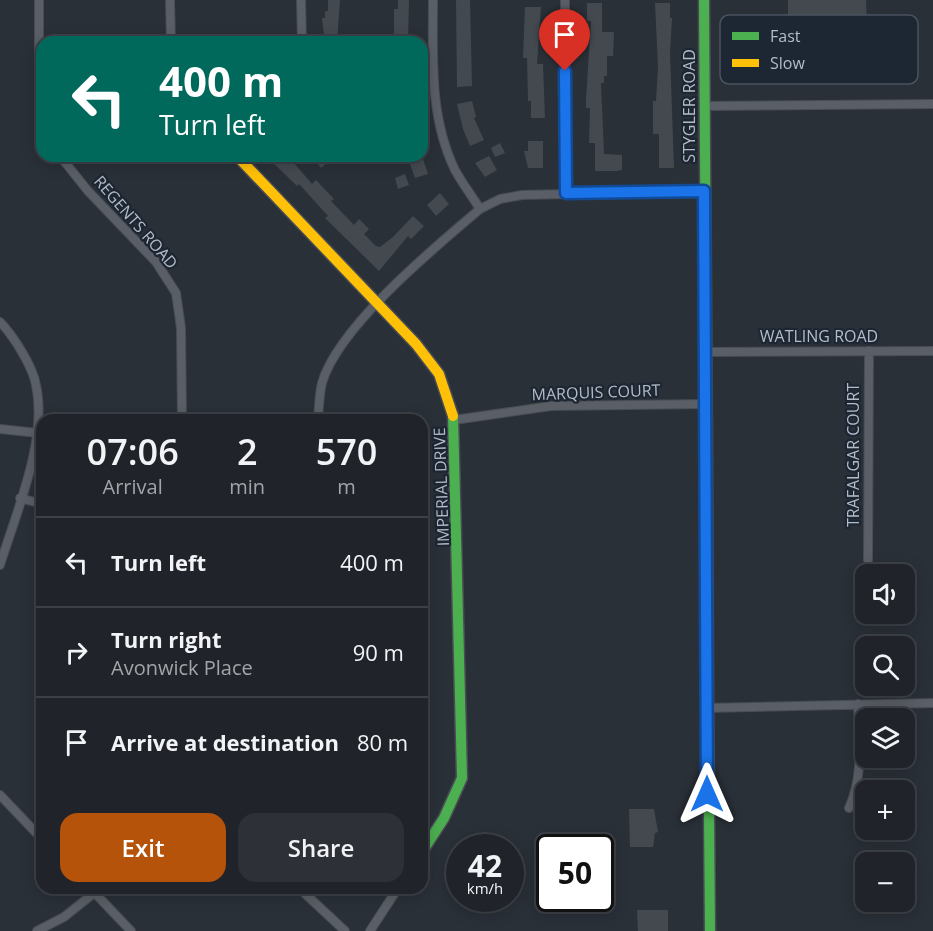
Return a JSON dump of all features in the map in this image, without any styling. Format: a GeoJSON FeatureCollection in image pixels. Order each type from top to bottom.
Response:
{"type":"FeatureCollection","features":[{"type":"Feature","properties":{"kind":"main road","name":"STYGLER ROAD"},"geometry":{"type":"LineString","coordinates":[[704,0],[704,404],[710,931]]}},
{"type":"Feature","properties":{"kind":"main road","name":"IMPERIAL DRIVE"},"geometry":{"type":"LineString","coordinates":[[243,162],[416,344],[439,374],[454,420],[462,778],[444,818],[428,843]]}},
{"type":"Feature","properties":{"kind":"street"},"geometry":{"type":"LineString","coordinates":[[39,0],[39,36]]}},
{"type":"Feature","properties":{"kind":"street"},"geometry":{"type":"LineString","coordinates":[[170,0],[171,36]]}},
{"type":"Feature","properties":{"kind":"street"},"geometry":{"type":"LineString","coordinates":[[302,0],[302,36]]}},
{"type":"Feature","properties":{"kind":"street"},"geometry":{"type":"LineString","coordinates":[[433,0],[434,86],[440,128],[455,169],[480,209]]}},
{"type":"Feature","properties":{"kind":"street"},"geometry":{"type":"LineString","coordinates":[[565,0],[566,193]]}},
{"type":"Feature","properties":{"kind":"street"},"geometry":{"type":"LineString","coordinates":[[705,106],[933,105]]}},
{"type":"Feature","properties":{"kind":"street","name":"REGENTS ROAD"},"geometry":{"type":"LineString","coordinates":[[65,162],[88,191],[156,262],[176,293],[181,328],[182,414]]}},
{"type":"Feature","properties":{"kind":"street"},"geometry":{"type":"LineString","coordinates":[[319,414],[322,383],[342,342],[377,304],[480,209],[500,199],[566,193],[704,191]]}},
{"type":"Feature","properties":{"kind":"street"},"geometry":{"type":"LineString","coordinates":[[0,322],[11,333],[36,385],[37,414]]}},
{"type":"Feature","properties":{"kind":"street","name":"TRAFALGAR COURT"},"geometry":{"type":"LineString","coordinates":[[868,351],[868,560]]}},
{"type":"Feature","properties":{"kind":"street","name":"WATLING ROAD"},"geometry":{"type":"LineString","coordinates":[[705,352],[933,351]]}},
{"type":"Feature","properties":{"kind":"street","name":"MARQUIS COURT"},"geometry":{"type":"LineString","coordinates":[[454,420],[551,406],[704,404]]}},
{"type":"Feature","properties":{"kind":"street"},"geometry":{"type":"LineString","coordinates":[[0,429],[36,433]]}},
{"type":"Feature","properties":{"kind":"street"},"geometry":{"type":"LineString","coordinates":[[0,565],[36,440]]}},
{"type":"Feature","properties":{"kind":"street"},"geometry":{"type":"LineString","coordinates":[[20,498],[36,502]]}},
{"type":"Feature","properties":{"kind":"street"},"geometry":{"type":"LineString","coordinates":[[706,708],[933,703]]}},
{"type":"Feature","properties":{"kind":"street"},"geometry":{"type":"LineString","coordinates":[[849,808],[857,791],[859,773],[858,704]]}},
{"type":"Feature","properties":{"kind":"street"},"geometry":{"type":"LineString","coordinates":[[0,795],[36,833]]}},
{"type":"Feature","properties":{"kind":"street"},"geometry":{"type":"LineString","coordinates":[[37,931],[64,917],[88,894]]}},
{"type":"Feature","properties":{"kind":"street"},"geometry":{"type":"LineString","coordinates":[[96,894],[130,931]]}},
{"type":"Feature","properties":{"kind":"street"},"geometry":{"type":"LineString","coordinates":[[305,894],[345,931]]}},
{"type":"Feature","properties":{"kind":"street"},"geometry":{"type":"LineString","coordinates":[[370,931],[394,894]]}},
{"type":"Feature","properties":{"kind":"building"},"geometry":{"type":"Polygon","coordinates":[[[328,0],[340,0],[337,36],[324,36],[322,18],[325,18],[325,11],[328,11],[328,0]]]}},
{"type":"Feature","properties":{"kind":"building"},"geometry":{"type":"Polygon","coordinates":[[[398,0],[409,0],[408,36],[394,36],[394,9],[398,9],[398,0]]]}},
{"type":"Feature","properties":{"kind":"building"},"geometry":{"type":"Polygon","coordinates":[[[456,0],[470,0],[472,86],[457,87],[456,0]]]}},
{"type":"Feature","properties":{"kind":"building"},"geometry":{"type":"Polygon","coordinates":[[[788,0],[866,0],[867,15],[788,15],[788,0]]]}},
{"type":"Feature","properties":{"kind":"building"},"geometry":{"type":"Polygon","coordinates":[[[587,3],[602,3],[602,32],[614,32],[613,56],[607,56],[607,76],[604,76],[604,83],[601,83],[604,154],[622,155],[622,170],[617,171],[595,171],[595,143],[589,143],[590,108],[586,108],[586,99],[591,21],[587,21],[587,3]]]}},
{"type":"Feature","properties":{"kind":"building"},"geometry":{"type":"Polygon","coordinates":[[[655,3],[670,3],[670,18],[672,18],[670,53],[674,168],[659,168],[659,134],[653,134],[653,101],[656,101],[658,66],[655,3]]]}},
{"type":"Feature","properties":{"kind":"building"},"geometry":{"type":"Polygon","coordinates":[[[525,7],[541,7],[537,64],[543,64],[545,118],[531,118],[531,101],[528,101],[527,58],[523,58],[525,7]]]}},
{"type":"Feature","properties":{"kind":"building"},"geometry":{"type":"Polygon","coordinates":[[[472,101],[476,117],[474,118],[484,140],[470,146],[457,104],[472,101]]]}},
{"type":"Feature","properties":{"kind":"building"},"geometry":{"type":"Polygon","coordinates":[[[528,141],[543,141],[543,168],[528,168],[524,151],[528,151],[528,141]]]}},
{"type":"Feature","properties":{"kind":"building"},"geometry":{"type":"Polygon","coordinates":[[[500,143],[505,153],[495,157],[491,148],[500,143]]]}},
{"type":"Feature","properties":{"kind":"building"},"geometry":{"type":"Polygon","coordinates":[[[489,156],[497,170],[485,177],[475,163],[489,156]]]}},
{"type":"Feature","properties":{"kind":"building"},"geometry":{"type":"Polygon","coordinates":[[[272,162],[293,162],[312,184],[316,180],[334,199],[331,201],[354,225],[359,219],[369,229],[364,234],[376,246],[380,247],[393,237],[413,216],[424,226],[411,239],[408,236],[379,271],[325,218],[328,216],[299,184],[297,186],[272,162]]]}},
{"type":"Feature","properties":{"kind":"building"},"geometry":{"type":"Polygon","coordinates":[[[316,162],[328,162],[321,168],[316,162]]]}},
{"type":"Feature","properties":{"kind":"building"},"geometry":{"type":"Polygon","coordinates":[[[409,162],[424,162],[428,174],[415,178],[409,162]]]}},
{"type":"Feature","properties":{"kind":"building"},"geometry":{"type":"Polygon","coordinates":[[[405,174],[409,185],[398,189],[395,178],[405,174]]]}},
{"type":"Feature","properties":{"kind":"building"},"geometry":{"type":"Polygon","coordinates":[[[440,193],[449,204],[436,216],[427,205],[440,193]]]}},
{"type":"Feature","properties":{"kind":"building"},"geometry":{"type":"Polygon","coordinates":[[[629,809],[654,809],[658,832],[655,833],[653,847],[630,847],[629,809]]]}},
{"type":"Feature","properties":{"kind":"building"},"geometry":{"type":"Polygon","coordinates":[[[637,910],[668,910],[668,931],[638,931],[637,910]]]}},
{"type":"Feature","properties":{"kind":"traffic: fast"},"geometry":{"type":"LineString","coordinates":[[704,0],[707,458]]}},
{"type":"Feature","properties":{"kind":"traffic: fast"},"geometry":{"type":"LineString","coordinates":[[428,843],[444,818],[462,778],[453,416]]}},
{"type":"Feature","properties":{"kind":"traffic: fast"},"geometry":{"type":"LineString","coordinates":[[708,694],[710,931]]}},
{"type":"Feature","properties":{"kind":"traffic: slow"},"geometry":{"type":"LineString","coordinates":[[243,162],[416,344],[439,374],[453,416]]}},
{"type":"Feature","properties":{"kind":"traffic: slow"},"geometry":{"type":"LineString","coordinates":[[707,458],[708,694]]}},
{"type":"Feature","properties":{"kind":"route"},"geometry":{"type":"LineString","coordinates":[[565,71],[566,193],[704,191],[707,794]]}}]}
